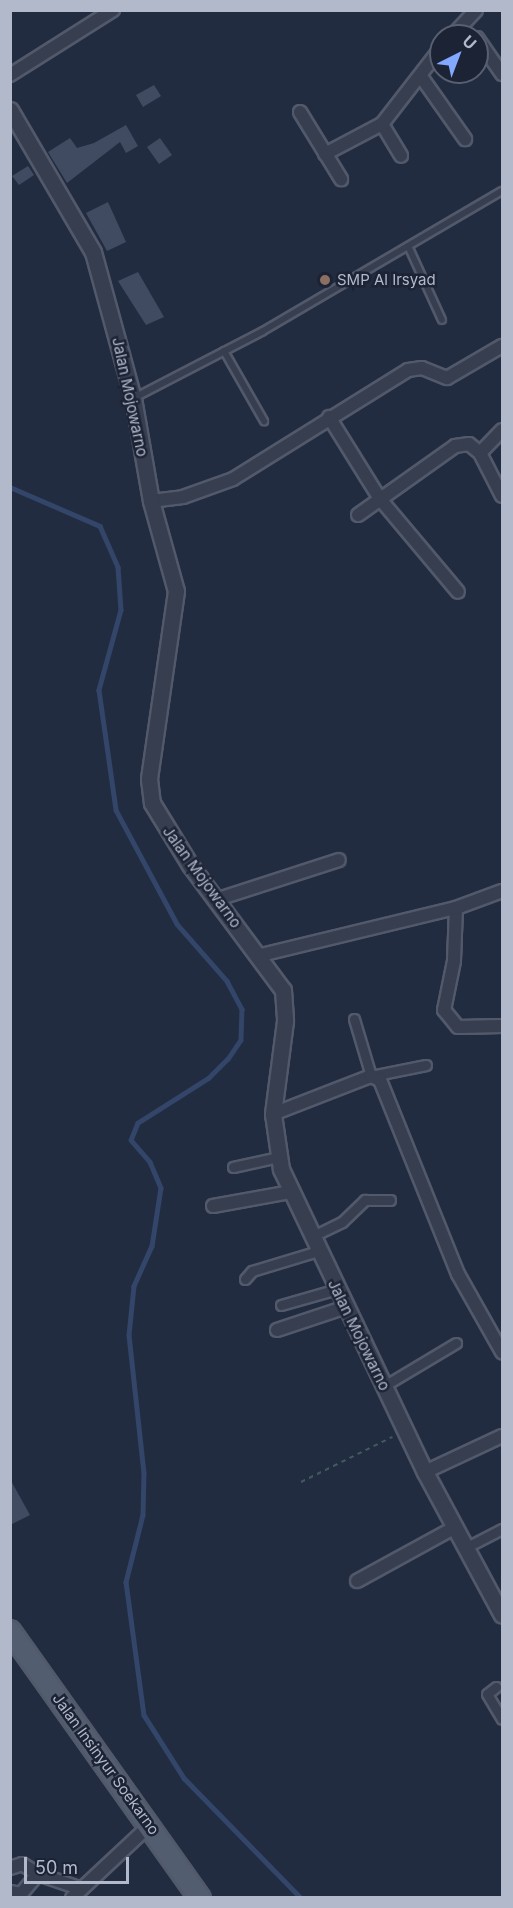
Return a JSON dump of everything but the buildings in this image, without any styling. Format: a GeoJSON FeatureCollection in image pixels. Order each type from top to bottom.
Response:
{"type":"FeatureCollection","features":[{"type":"Feature","properties":{"kind":"main road","name":"Jalan Insinyur Soekarno"},"geometry":{"type":"LineString","coordinates":[[10,1631],[200,1898]]}},
{"type":"Feature","properties":{"kind":"street"},"geometry":{"type":"LineString","coordinates":[[10,75],[113,10]]}},
{"type":"Feature","properties":{"kind":"street"},"geometry":{"type":"LineString","coordinates":[[462,24],[476,10]]}},
{"type":"Feature","properties":{"kind":"street"},"geometry":{"type":"LineString","coordinates":[[489,56],[502,74]]}},
{"type":"Feature","properties":{"kind":"street"},"geometry":{"type":"LineString","coordinates":[[325,154],[382,124],[429,67]]}},
{"type":"Feature","properties":{"kind":"street"},"geometry":{"type":"LineString","coordinates":[[422,78],[465,139]]}},
{"type":"Feature","properties":{"kind":"street","name":"Jalan Mojowarno"},"geometry":{"type":"LineString","coordinates":[[10,110],[81,225],[133,398],[151,501],[177,603],[148,792],[172,838],[215,900],[261,956],[286,1003],[273,1114],[278,1157],[290,1192],[425,1472],[502,1615]]}},
{"type":"Feature","properties":{"kind":"street"},"geometry":{"type":"LineString","coordinates":[[300,112],[341,180]]}},
{"type":"Feature","properties":{"kind":"street"},"geometry":{"type":"LineString","coordinates":[[382,124],[401,156]]}},
{"type":"Feature","properties":{"kind":"street"},"geometry":{"type":"LineString","coordinates":[[151,501],[183,497],[233,479],[329,417],[408,370],[422,368],[447,378],[502,347]]}},
{"type":"Feature","properties":{"kind":"street"},"geometry":{"type":"LineString","coordinates":[[329,417],[380,499],[458,592]]}},
{"type":"Feature","properties":{"kind":"street"},"geometry":{"type":"LineString","coordinates":[[480,453],[502,430]]}},
{"type":"Feature","properties":{"kind":"street"},"geometry":{"type":"LineString","coordinates":[[358,515],[454,446],[469,444],[480,453],[502,496]]}},
{"type":"Feature","properties":{"kind":"street"},"geometry":{"type":"LineString","coordinates":[[215,900],[339,860]]}},
{"type":"Feature","properties":{"kind":"street"},"geometry":{"type":"LineString","coordinates":[[261,956],[456,908],[502,891]]}},
{"type":"Feature","properties":{"kind":"street"},"geometry":{"type":"LineString","coordinates":[[456,908],[454,962],[444,1010],[459,1027],[502,1026]]}},
{"type":"Feature","properties":{"kind":"street"},"geometry":{"type":"LineString","coordinates":[[354,1019],[371,1076],[380,1080],[400,1123],[458,1274],[502,1352]]}},
{"type":"Feature","properties":{"kind":"street"},"geometry":{"type":"LineString","coordinates":[[273,1114],[371,1076],[426,1065]]}},
{"type":"Feature","properties":{"kind":"street"},"geometry":{"type":"LineString","coordinates":[[233,1167],[278,1157]]}},
{"type":"Feature","properties":{"kind":"street"},"geometry":{"type":"LineString","coordinates":[[213,1206],[290,1192]]}},
{"type":"Feature","properties":{"kind":"street"},"geometry":{"type":"LineString","coordinates":[[311,1237],[342,1222],[365,1200],[390,1200]]}},
{"type":"Feature","properties":{"kind":"street"},"geometry":{"type":"LineString","coordinates":[[245,1279],[252,1271],[318,1251]]}},
{"type":"Feature","properties":{"kind":"street"},"geometry":{"type":"LineString","coordinates":[[281,1305],[336,1289]]}},
{"type":"Feature","properties":{"kind":"street"},"geometry":{"type":"LineString","coordinates":[[277,1330],[346,1307]]}},
{"type":"Feature","properties":{"kind":"street"},"geometry":{"type":"LineString","coordinates":[[384,1386],[456,1343]]}},
{"type":"Feature","properties":{"kind":"street"},"geometry":{"type":"LineString","coordinates":[[425,1472],[502,1436]]}},
{"type":"Feature","properties":{"kind":"street"},"geometry":{"type":"LineString","coordinates":[[357,1581],[454,1528]]}},
{"type":"Feature","properties":{"kind":"street"},"geometry":{"type":"LineString","coordinates":[[465,1548],[502,1529]]}},
{"type":"Feature","properties":{"kind":"street"},"geometry":{"type":"LineString","coordinates":[[496,1687],[487,1694],[502,1719]]}},
{"type":"Feature","properties":{"kind":"street"},"geometry":{"type":"LineString","coordinates":[[10,1868],[22,1864],[75,1893],[150,1825]]}},
{"type":"Feature","properties":{"kind":"street"},"geometry":{"type":"LineString","coordinates":[[10,1892],[21,1894],[38,1874]]}},
{"type":"Feature","properties":{"kind":"lane"},"geometry":{"type":"LineString","coordinates":[[133,398],[224,351],[409,248],[502,191]]}},
{"type":"Feature","properties":{"kind":"lane"},"geometry":{"type":"LineString","coordinates":[[409,248],[442,320]]}},
{"type":"Feature","properties":{"kind":"lane"},"geometry":{"type":"LineString","coordinates":[[224,351],[264,422]]}},
{"type":"Feature","properties":{"kind":"path"},"geometry":{"type":"LineString","coordinates":[[301,1482],[405,1431]]}},
{"type":"Feature","properties":{"kind":"waterway"},"geometry":{"type":"LineString","coordinates":[[10,487],[100,526],[118,567],[121,610],[99,690],[116,810],[177,924],[227,981],[242,1009],[241,1040],[228,1059],[209,1078],[138,1123],[131,1140],[150,1162],[161,1188],[152,1246],[134,1286],[129,1335],[144,1472],[143,1515],[126,1582],[144,1715],[184,1778],[301,1898]]}},
{"type":"Feature","properties":{"kind":"place","name":"SMP Al Irsyad"},"geometry":{"type":"Point","coordinates":[325,280]}}]}
